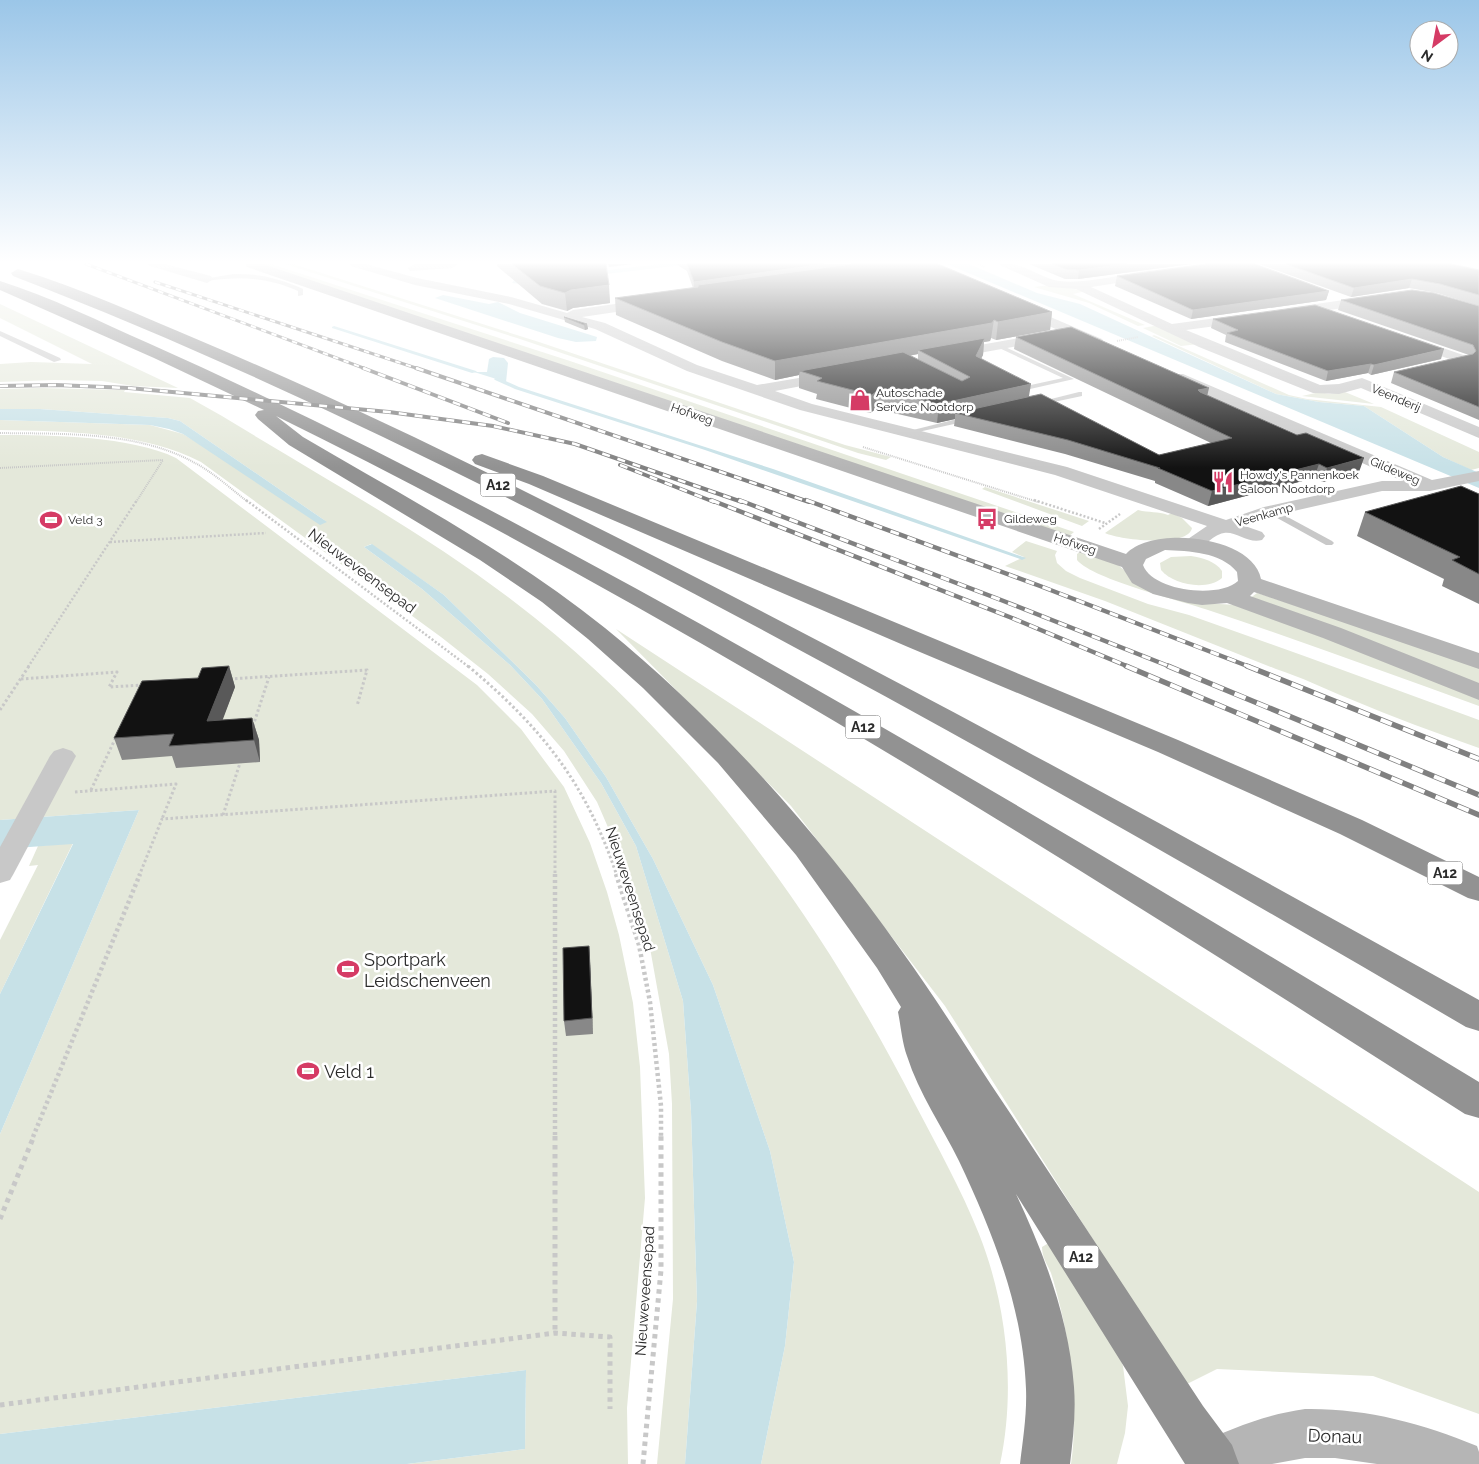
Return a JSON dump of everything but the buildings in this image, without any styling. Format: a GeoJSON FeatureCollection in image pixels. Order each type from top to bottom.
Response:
{"type":"FeatureCollection","features":[{"type":"Feature","properties":{"kind":"highway","name":"A12"},"geometry":{"type":"LineString","coordinates":[[111,332],[228,385],[499,522],[845,716],[1065,847],[1479,1102]]}},
{"type":"Feature","properties":{"kind":"highway","name":"A12"},"geometry":{"type":"LineString","coordinates":[[165,332],[350,414],[496,484],[771,624],[1109,808],[1479,1017]]}},
{"type":"Feature","properties":{"kind":"highway","name":"A12"},"geometry":{"type":"LineString","coordinates":[[228,385],[296,441],[488,556],[550,597],[597,634],[652,682],[698,726],[779,814],[855,911],[912,993],[1214,1464]]}},
{"type":"Feature","properties":{"kind":"highway","name":"A12"},"geometry":{"type":"LineString","coordinates":[[350,414],[536,480],[917,642],[1096,714],[1351,827],[1479,890]]}},
{"type":"Feature","properties":{"kind":"highway","name":"A12"},"geometry":{"type":"LineString","coordinates":[[912,993],[927,1060],[985,1173],[1028,1273],[1041,1325],[1050,1388],[1049,1429],[1045,1464]]}},
{"type":"Feature","properties":{"kind":"main road","name":"Hofweg"},"geometry":{"type":"LineString","coordinates":[[459,332],[1138,556]]}},
{"type":"Feature","properties":{"kind":"main road","name":"Hofweg"},"geometry":{"type":"LineString","coordinates":[[479,332],[1138,556]]}},
{"type":"Feature","properties":{"kind":"main road"},"geometry":{"type":"LineString","coordinates":[[1165,544],[1192,545],[1228,555],[1247,569],[1251,576],[1250,583],[1242,591],[1228,596],[1198,598],[1165,590],[1141,578],[1134,570],[1138,556],[1165,544]]}},
{"type":"Feature","properties":{"kind":"main road"},"geometry":{"type":"LineString","coordinates":[[1250,583],[1479,661]]}},
{"type":"Feature","properties":{"kind":"main road"},"geometry":{"type":"LineString","coordinates":[[1228,596],[1332,633],[1479,692]]}},
{"type":"Feature","properties":{"kind":"main road","name":"Donau"},"geometry":{"type":"LineString","coordinates":[[1214,1464],[1261,1440],[1289,1435],[1332,1433],[1395,1441],[1433,1453],[1459,1464]]}},
{"type":"Feature","properties":{"kind":"street"},"geometry":{"type":"LineString","coordinates":[[614,332],[692,368],[755,391],[806,407],[1061,470],[1255,536]]}},
{"type":"Feature","properties":{"kind":"street"},"geometry":{"type":"LineString","coordinates":[[940,356],[1072,332]]}},
{"type":"Feature","properties":{"kind":"street"},"geometry":{"type":"LineString","coordinates":[[1075,332],[1113,344]]}},
{"type":"Feature","properties":{"kind":"street","name":"Veenderij"},"geometry":{"type":"LineString","coordinates":[[1181,332],[1204,344],[1318,390],[1339,389],[1362,383],[1479,433]]}},
{"type":"Feature","properties":{"kind":"street"},"geometry":{"type":"LineString","coordinates":[[1394,336],[1464,360]]}},
{"type":"Feature","properties":{"kind":"street"},"geometry":{"type":"LineString","coordinates":[[1438,366],[1479,356]]}},
{"type":"Feature","properties":{"kind":"street","name":"Gildeweg"},"geometry":{"type":"LineString","coordinates":[[1166,372],[1437,485]]}},
{"type":"Feature","properties":{"kind":"street"},"geometry":{"type":"LineString","coordinates":[[755,391],[852,373]]}},
{"type":"Feature","properties":{"kind":"street"},"geometry":{"type":"LineString","coordinates":[[1362,383],[1385,378]]}},
{"type":"Feature","properties":{"kind":"street","name":"Veenkamp"},"geometry":{"type":"LineString","coordinates":[[1192,545],[1212,531],[1270,511],[1382,486],[1437,485],[1479,476]]}},
{"type":"Feature","properties":{"kind":"street","name":"Veenkamp"},"geometry":{"type":"LineString","coordinates":[[1228,555],[1268,529],[1405,499],[1437,485]]}},
{"type":"Feature","properties":{"kind":"street"},"geometry":{"type":"LineString","coordinates":[[4,865],[63,756]]}},
{"type":"Feature","properties":{"kind":"lane"},"geometry":{"type":"LineString","coordinates":[[0,333],[57,360]]}},
{"type":"Feature","properties":{"kind":"lane"},"geometry":{"type":"LineString","coordinates":[[999,346],[1070,379],[1020,390]]}},
{"type":"Feature","properties":{"kind":"lane"},"geometry":{"type":"LineString","coordinates":[[1022,407],[1079,394]]}},
{"type":"Feature","properties":{"kind":"lane"},"geometry":{"type":"LineString","coordinates":[[909,432],[974,417]]}},
{"type":"Feature","properties":{"kind":"lane"},"geometry":{"type":"LineString","coordinates":[[1270,511],[1329,543]]}},
{"type":"Feature","properties":{"kind":"path"},"geometry":{"type":"LineString","coordinates":[[1113,344],[1144,336]]}},
{"type":"Feature","properties":{"kind":"path","name":"Nieuweveensepad"},"geometry":{"type":"LineString","coordinates":[[0,433],[38,433],[122,441],[147,445],[178,454],[196,463],[435,640],[500,693],[530,722],[581,791],[606,843],[640,945],[650,1002],[661,1106],[661,1270],[643,1464]]}},
{"type":"Feature","properties":{"kind":"path"},"geometry":{"type":"LineString","coordinates":[[0,468],[163,460],[0,710]]}},
{"type":"Feature","properties":{"kind":"path"},"geometry":{"type":"LineString","coordinates":[[110,542],[266,533]]}},
{"type":"Feature","properties":{"kind":"path"},"geometry":{"type":"LineString","coordinates":[[230,679],[367,670],[357,706]]}},
{"type":"Feature","properties":{"kind":"path"},"geometry":{"type":"LineString","coordinates":[[20,679],[117,672],[109,687],[150,685]]}},
{"type":"Feature","properties":{"kind":"path"},"geometry":{"type":"LineString","coordinates":[[251,732],[270,677]]}},
{"type":"Feature","properties":{"kind":"path"},"geometry":{"type":"LineString","coordinates":[[136,694],[140,685]]}},
{"type":"Feature","properties":{"kind":"path"},"geometry":{"type":"LineString","coordinates":[[90,790],[119,729]]}},
{"type":"Feature","properties":{"kind":"path"},"geometry":{"type":"LineString","coordinates":[[223,815],[242,760]]}},
{"type":"Feature","properties":{"kind":"path"},"geometry":{"type":"LineString","coordinates":[[0,1219],[176,784],[90,790],[42,797]]}},
{"type":"Feature","properties":{"kind":"path"},"geometry":{"type":"LineString","coordinates":[[162,820],[555,791],[555,1333]]}},
{"type":"Feature","properties":{"kind":"path"},"geometry":{"type":"LineString","coordinates":[[0,1405],[555,1333],[610,1337],[610,1409]]}},
{"type":"Feature","properties":{"kind":"shaded area"},"geometry":{"type":"Polygon","coordinates":[[[29,332],[60,332],[178,388],[133,386],[102,381],[0,382],[0,364],[31,362],[92,364],[29,332]]]}},
{"type":"Feature","properties":{"kind":"shaded area"},"geometry":{"type":"Polygon","coordinates":[[[459,332],[482,332],[570,361],[1074,532],[1068,537],[459,332]]]}},
{"type":"Feature","properties":{"kind":"shaded area"},"geometry":{"type":"Polygon","coordinates":[[[499,332],[508,332],[539,342],[845,445],[891,457],[886,460],[858,453],[499,332]]]}},
{"type":"Feature","properties":{"kind":"shaded area"},"geometry":{"type":"Polygon","coordinates":[[[1152,332],[1174,332],[1199,344],[1181,346],[1152,332]]]}},
{"type":"Feature","properties":{"kind":"shaded area"},"geometry":{"type":"Polygon","coordinates":[[[1154,335],[1289,395],[1307,399],[1381,407],[1479,452],[1479,468],[1471,470],[1443,457],[1364,406],[1319,402],[1276,394],[1152,336],[1154,335]]]}},
{"type":"Feature","properties":{"kind":"shaded area"},"geometry":{"type":"Polygon","coordinates":[[[0,389],[125,390],[124,392],[190,398],[222,416],[421,537],[535,618],[594,669],[650,723],[702,780],[796,904],[839,969],[915,1104],[972,1217],[989,1261],[1002,1318],[1006,1348],[1008,1377],[1007,1407],[1005,1436],[1000,1464],[761,1464],[785,1346],[794,1262],[770,1151],[713,985],[653,859],[606,777],[565,718],[536,685],[444,595],[371,544],[364,547],[422,589],[510,665],[542,699],[601,783],[636,846],[683,1001],[691,1112],[697,1301],[685,1464],[657,1464],[673,1299],[672,1104],[669,1054],[650,948],[627,871],[597,802],[564,751],[532,714],[488,674],[441,637],[201,462],[155,444],[129,439],[50,431],[0,430],[0,420],[150,425],[183,434],[327,522],[180,421],[168,418],[40,409],[0,409],[0,389]]]}},
{"type":"Feature","properties":{"kind":"shaded area"},"geometry":{"type":"Polygon","coordinates":[[[1320,392],[1329,394],[1345,392],[1374,404],[1302,396],[1320,392]]]}},
{"type":"Feature","properties":{"kind":"shaded area","name":"Sportpark Leidschenveen"},"geometry":{"type":"Polygon","coordinates":[[[0,435],[66,436],[114,441],[137,445],[176,458],[477,685],[521,729],[564,787],[590,843],[619,935],[633,1003],[640,1067],[645,1198],[627,1408],[628,1464],[407,1464],[525,1449],[526,1370],[0,1434],[0,1134],[139,810],[0,820],[0,435]]]}},
{"type":"Feature","properties":{"kind":"shaded area"},"geometry":{"type":"Polygon","coordinates":[[[985,487],[1089,521],[1082,526],[982,489],[985,487]]]}},
{"type":"Feature","properties":{"kind":"shaded area"},"geometry":{"type":"Polygon","coordinates":[[[1138,510],[1168,515],[1172,513],[1182,518],[1192,528],[1188,534],[1179,538],[1153,541],[1124,538],[1105,533],[1138,510]]]}},
{"type":"Feature","properties":{"kind":"shaded area"},"geometry":{"type":"Polygon","coordinates":[[[1026,541],[1057,551],[1055,555],[1057,563],[1066,571],[1080,578],[1148,604],[1189,615],[1479,720],[1479,748],[1382,712],[1105,601],[1005,566],[1024,557],[1012,552],[1026,541]]]}},
{"type":"Feature","properties":{"kind":"shaded area"},"geometry":{"type":"Polygon","coordinates":[[[1080,552],[1117,564],[1125,571],[1201,603],[1237,605],[1479,696],[1479,706],[1245,622],[1119,582],[1086,568],[1077,560],[1077,554],[1080,552]]]}},
{"type":"Feature","properties":{"kind":"shaded area"},"geometry":{"type":"Polygon","coordinates":[[[1191,556],[1212,562],[1222,571],[1222,578],[1208,584],[1182,583],[1166,575],[1161,570],[1160,563],[1171,557],[1191,556]]]}},
{"type":"Feature","properties":{"kind":"shaded area"},"geometry":{"type":"Polygon","coordinates":[[[1257,593],[1479,665],[1479,689],[1249,599],[1257,593]]]}},
{"type":"Feature","properties":{"kind":"shaded area"},"geometry":{"type":"Polygon","coordinates":[[[616,629],[1479,1192],[1479,1414],[1373,1376],[1217,1369],[1185,1385],[945,1006],[791,806],[616,629]]]}},
{"type":"Feature","properties":{"kind":"shaded area"},"geometry":{"type":"Polygon","coordinates":[[[73,843],[0,994],[0,940],[38,865],[29,866],[38,846],[73,843]]]}},
{"type":"Feature","properties":{"kind":"shaded area"},"geometry":{"type":"Polygon","coordinates":[[[1047,1244],[1053,1245],[1116,1346],[1123,1366],[1128,1406],[1125,1433],[1117,1464],[1071,1464],[1074,1407],[1071,1366],[1059,1301],[1043,1254],[1042,1247],[1047,1244]]]}},
{"type":"Feature","properties":{"kind":"water"},"geometry":{"type":"Polygon","coordinates":[[[541,332],[582,332],[597,337],[596,341],[576,342],[541,332]]]}},
{"type":"Feature","properties":{"kind":"water"},"geometry":{"type":"Polygon","coordinates":[[[1109,332],[1142,332],[1276,394],[1319,402],[1364,406],[1443,457],[1479,473],[1479,488],[1109,332]]]}},
{"type":"Feature","properties":{"kind":"water"},"geometry":{"type":"Polygon","coordinates":[[[493,357],[504,358],[508,363],[506,382],[474,372],[487,372],[489,359],[493,357]]]}},
{"type":"Feature","properties":{"kind":"water"},"geometry":{"type":"Polygon","coordinates":[[[0,409],[40,409],[168,418],[180,421],[327,522],[320,525],[183,434],[169,429],[150,425],[0,420],[0,409]]]}},
{"type":"Feature","properties":{"kind":"water"},"geometry":{"type":"Polygon","coordinates":[[[372,544],[444,595],[536,685],[565,718],[606,777],[653,859],[713,985],[770,1151],[794,1262],[785,1346],[761,1464],[685,1464],[697,1301],[691,1112],[683,1001],[636,846],[601,783],[542,699],[510,665],[422,589],[364,547],[372,544]]]}},
{"type":"Feature","properties":{"kind":"water"},"geometry":{"type":"Polygon","coordinates":[[[139,810],[0,1134],[0,994],[73,844],[0,849],[0,820],[139,810]]]}},
{"type":"Feature","properties":{"kind":"water"},"geometry":{"type":"Polygon","coordinates":[[[526,1370],[525,1449],[407,1464],[0,1464],[0,1434],[526,1370]]]}},
{"type":"Feature","properties":{"kind":"waterway"},"geometry":{"type":"LineString","coordinates":[[351,332],[474,372]]}},
{"type":"Feature","properties":{"kind":"waterway"},"geometry":{"type":"LineString","coordinates":[[497,379],[517,388],[707,449],[1022,558]]}},
{"type":"Feature","properties":{"kind":"railway"},"geometry":{"type":"LineString","coordinates":[[268,332],[366,369]]}},
{"type":"Feature","properties":{"kind":"railway"},"geometry":{"type":"LineString","coordinates":[[308,332],[417,368]]}},
{"type":"Feature","properties":{"kind":"railway"},"geometry":{"type":"LineString","coordinates":[[363,368],[508,423]]}},
{"type":"Feature","properties":{"kind":"railway"},"geometry":{"type":"LineString","coordinates":[[417,368],[809,502]]}},
{"type":"Feature","properties":{"kind":"railway"},"geometry":{"type":"LineString","coordinates":[[0,386],[56,385],[129,388],[389,412],[493,426],[575,444],[742,502]]}},
{"type":"Feature","properties":{"kind":"railway"},"geometry":{"type":"LineString","coordinates":[[620,465],[714,502]]}},
{"type":"Feature","properties":{"kind":"railway"},"geometry":{"type":"LineString","coordinates":[[711,500],[1012,618],[1129,667]]}},
{"type":"Feature","properties":{"kind":"railway"},"geometry":{"type":"LineString","coordinates":[[739,500],[1171,667]]}},
{"type":"Feature","properties":{"kind":"railway"},"geometry":{"type":"LineString","coordinates":[[806,500],[1040,586],[1250,667]]}},
{"type":"Feature","properties":{"kind":"railway"},"geometry":{"type":"LineString","coordinates":[[1126,666],[1479,815]]}},
{"type":"Feature","properties":{"kind":"railway"},"geometry":{"type":"LineString","coordinates":[[1168,666],[1479,795]]}},
{"type":"Feature","properties":{"kind":"railway"},"geometry":{"type":"LineString","coordinates":[[1247,666],[1479,759]]}},
{"type":"Feature","properties":{"kind":"place","name":"Autoschade Service Nootdorp"},"geometry":{"type":"Point","coordinates":[860,400]}},
{"type":"Feature","properties":{"kind":"place","name":"Howdy's Pannenkoek Saloon Nootdorp"},"geometry":{"type":"Point","coordinates":[1223,482]}},
{"type":"Feature","properties":{"kind":"place","name":"Gildeweg"},"geometry":{"type":"Point","coordinates":[987,519]}},
{"type":"Feature","properties":{"kind":"place","name":"Veld 3"},"geometry":{"type":"Point","coordinates":[51,520]}},
{"type":"Feature","properties":{"kind":"place","name":"Sportpark Leidschenveen"},"geometry":{"type":"Point","coordinates":[348,969]}},
{"type":"Feature","properties":{"kind":"place","name":"Veld 1"},"geometry":{"type":"Point","coordinates":[308,1071]}}]}
